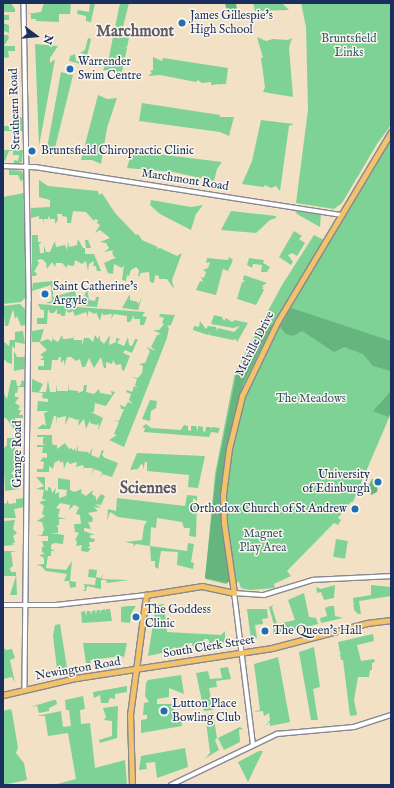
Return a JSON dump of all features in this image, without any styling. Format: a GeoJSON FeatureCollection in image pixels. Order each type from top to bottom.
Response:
{"type":"FeatureCollection","features":[{"type":"Feature","properties":{"kind":"main road","name":"Melville Drive"},"geometry":{"type":"LineString","coordinates":[[234,593],[224,524],[223,495],[237,412],[260,353],[340,214],[391,132]]}},
{"type":"Feature","properties":{"kind":"main road"},"geometry":{"type":"LineString","coordinates":[[132,785],[130,720],[135,669],[146,595],[202,586],[234,593]]}},
{"type":"Feature","properties":{"kind":"main road","name":"South Clerk Street"},"geometry":{"type":"LineString","coordinates":[[135,669],[287,644],[374,622],[391,620]]}},
{"type":"Feature","properties":{"kind":"main road","name":"Newington Road"},"geometry":{"type":"LineString","coordinates":[[3,695],[76,678],[135,669]]}},
{"type":"Feature","properties":{"kind":"street","name":"Strathearn Road"},"geometry":{"type":"LineString","coordinates":[[24,3],[29,303]]}},
{"type":"Feature","properties":{"kind":"street","name":"Marchmont Road"},"geometry":{"type":"LineString","coordinates":[[3,166],[27,167],[340,214]]}},
{"type":"Feature","properties":{"kind":"street","name":"Grange Road"},"geometry":{"type":"LineString","coordinates":[[25,689],[29,303]]}},
{"type":"Feature","properties":{"kind":"street"},"geometry":{"type":"LineString","coordinates":[[253,745],[240,652],[234,593],[257,596],[326,578],[391,576]]}},
{"type":"Feature","properties":{"kind":"street"},"geometry":{"type":"LineString","coordinates":[[3,605],[61,604],[146,595]]}},
{"type":"Feature","properties":{"kind":"street"},"geometry":{"type":"LineString","coordinates":[[171,785],[203,772],[253,745],[281,733],[354,727],[391,715]]}},
{"type":"Feature","properties":{"kind":"green space"},"geometry":{"type":"Polygon","coordinates":[[[3,3],[11,3],[15,9],[15,12],[4,12],[4,15],[9,15],[9,20],[3,20],[3,3]]]}},
{"type":"Feature","properties":{"kind":"green space"},"geometry":{"type":"Polygon","coordinates":[[[44,3],[71,3],[70,14],[59,14],[59,22],[36,21],[36,19],[31,19],[31,14],[27,14],[41,12],[44,3]]]}},
{"type":"Feature","properties":{"kind":"green space"},"geometry":{"type":"Polygon","coordinates":[[[90,3],[95,3],[91,22],[86,21],[86,16],[77,14],[78,10],[89,12],[90,3]]]}},
{"type":"Feature","properties":{"kind":"green space"},"geometry":{"type":"Polygon","coordinates":[[[120,3],[129,3],[122,31],[130,34],[127,47],[125,47],[127,48],[122,72],[103,70],[109,57],[120,3]]]}},
{"type":"Feature","properties":{"kind":"green space"},"geometry":{"type":"Polygon","coordinates":[[[225,3],[236,3],[238,16],[228,16],[225,3]]]}},
{"type":"Feature","properties":{"kind":"green space"},"geometry":{"type":"Polygon","coordinates":[[[253,3],[282,3],[289,10],[255,11],[253,3]]]}},
{"type":"Feature","properties":{"kind":"green space","name":"Bruntsfield Links"},"geometry":{"type":"Polygon","coordinates":[[[301,3],[391,3],[391,125],[377,144],[342,203],[334,209],[296,203],[308,110],[306,27],[301,3]]]}},
{"type":"Feature","properties":{"kind":"green space"},"geometry":{"type":"Polygon","coordinates":[[[3,23],[9,25],[9,33],[4,31],[4,35],[8,35],[9,38],[4,46],[15,46],[15,51],[8,51],[9,57],[7,58],[3,57],[3,23]]]}},
{"type":"Feature","properties":{"kind":"green space"},"geometry":{"type":"Polygon","coordinates":[[[257,37],[266,41],[273,39],[288,40],[292,38],[289,48],[293,97],[263,92],[265,87],[261,58],[263,58],[257,37]]]}},
{"type":"Feature","properties":{"kind":"green space"},"geometry":{"type":"Polygon","coordinates":[[[88,38],[91,39],[85,65],[69,61],[70,56],[75,54],[76,61],[82,62],[85,54],[80,53],[85,50],[88,38]]]}},
{"type":"Feature","properties":{"kind":"green space"},"geometry":{"type":"Polygon","coordinates":[[[35,44],[58,46],[50,58],[50,63],[55,59],[39,146],[35,44]]]}},
{"type":"Feature","properties":{"kind":"green space"},"geometry":{"type":"Polygon","coordinates":[[[153,57],[162,61],[163,58],[228,68],[226,84],[221,84],[221,86],[220,84],[211,85],[211,82],[202,83],[198,80],[196,82],[160,75],[148,76],[152,73],[150,71],[153,70],[153,57]]]}},
{"type":"Feature","properties":{"kind":"green space"},"geometry":{"type":"Polygon","coordinates":[[[61,72],[73,75],[53,156],[46,154],[61,72]]]}},
{"type":"Feature","properties":{"kind":"green space"},"geometry":{"type":"Polygon","coordinates":[[[98,95],[107,99],[117,98],[107,128],[101,164],[92,160],[81,160],[98,95]]]}},
{"type":"Feature","properties":{"kind":"green space"},"geometry":{"type":"Polygon","coordinates":[[[142,103],[220,115],[220,117],[234,117],[229,136],[220,132],[139,121],[142,103]]]}},
{"type":"Feature","properties":{"kind":"green space"},"geometry":{"type":"Polygon","coordinates":[[[17,115],[22,118],[23,131],[3,131],[3,126],[9,126],[9,130],[16,130],[17,115]]]}},
{"type":"Feature","properties":{"kind":"green space"},"geometry":{"type":"Polygon","coordinates":[[[261,120],[294,124],[289,126],[280,191],[276,186],[271,188],[265,185],[264,187],[242,184],[252,161],[261,120]]]}},
{"type":"Feature","properties":{"kind":"green space","name":"The Meadows"},"geometry":{"type":"Polygon","coordinates":[[[391,137],[391,413],[353,502],[351,502],[338,518],[341,520],[338,525],[334,523],[287,571],[291,576],[274,584],[275,588],[250,590],[241,588],[239,582],[230,581],[226,584],[205,579],[215,474],[235,372],[282,285],[314,235],[328,242],[391,137]]]}},
{"type":"Feature","properties":{"kind":"green space"},"geometry":{"type":"Polygon","coordinates":[[[133,148],[141,152],[222,162],[217,169],[214,181],[173,172],[127,168],[133,148]]]}},
{"type":"Feature","properties":{"kind":"green space"},"geometry":{"type":"Polygon","coordinates":[[[3,150],[23,150],[22,162],[14,164],[14,160],[18,161],[19,155],[13,155],[13,151],[9,151],[5,161],[3,160],[3,150]]]}},
{"type":"Feature","properties":{"kind":"green space"},"geometry":{"type":"Polygon","coordinates":[[[9,170],[22,171],[24,178],[21,182],[18,175],[9,175],[9,170]]]}},
{"type":"Feature","properties":{"kind":"green space"},"geometry":{"type":"Polygon","coordinates":[[[39,180],[48,186],[98,191],[99,195],[102,193],[115,213],[136,235],[138,234],[142,240],[158,247],[156,249],[160,248],[177,256],[182,253],[172,280],[174,289],[167,279],[159,279],[159,276],[155,275],[154,283],[150,282],[149,272],[141,273],[138,278],[139,270],[136,267],[131,270],[129,276],[127,275],[126,281],[122,280],[124,265],[122,268],[114,264],[113,274],[108,273],[104,263],[117,257],[114,257],[112,252],[114,250],[104,252],[109,248],[106,243],[100,242],[110,238],[100,230],[95,233],[100,225],[97,223],[98,220],[95,219],[94,221],[86,212],[73,211],[71,223],[67,223],[67,217],[62,216],[62,214],[57,214],[58,220],[55,224],[55,219],[50,219],[49,215],[48,219],[44,219],[44,224],[43,219],[39,219],[39,216],[31,218],[31,208],[50,207],[50,200],[39,197],[39,180]]]}},
{"type":"Feature","properties":{"kind":"green space"},"geometry":{"type":"Polygon","coordinates":[[[24,193],[26,297],[21,302],[3,304],[3,197],[24,193]]]}},
{"type":"Feature","properties":{"kind":"green space"},"geometry":{"type":"Polygon","coordinates":[[[151,200],[191,207],[203,205],[196,214],[191,230],[160,214],[150,205],[151,200]]]}},
{"type":"Feature","properties":{"kind":"green space"},"geometry":{"type":"Polygon","coordinates":[[[231,211],[276,216],[276,218],[270,220],[256,233],[221,230],[231,211]]]}},
{"type":"Feature","properties":{"kind":"green space"},"geometry":{"type":"Polygon","coordinates":[[[295,211],[321,214],[320,227],[297,214],[295,211]]]}},
{"type":"Feature","properties":{"kind":"green space"},"geometry":{"type":"Polygon","coordinates":[[[294,231],[302,236],[299,239],[305,243],[297,256],[292,253],[288,255],[293,262],[291,265],[279,257],[294,231]]]}},
{"type":"Feature","properties":{"kind":"green space"},"geometry":{"type":"Polygon","coordinates":[[[32,235],[38,235],[38,242],[42,242],[39,244],[40,253],[44,253],[44,245],[46,252],[50,252],[55,241],[56,247],[65,245],[67,250],[68,241],[69,247],[77,245],[78,239],[83,248],[85,248],[85,254],[94,254],[101,271],[97,271],[96,266],[93,266],[94,261],[89,264],[88,271],[86,261],[82,264],[75,260],[74,266],[67,265],[67,268],[62,263],[56,263],[55,267],[52,262],[47,269],[46,263],[42,259],[37,260],[39,263],[34,272],[37,273],[36,276],[32,276],[32,235]]]}},
{"type":"Feature","properties":{"kind":"green space"},"geometry":{"type":"Polygon","coordinates":[[[85,240],[88,240],[91,248],[86,248],[85,240]]]}},
{"type":"Feature","properties":{"kind":"green space"},"geometry":{"type":"Polygon","coordinates":[[[229,257],[233,260],[228,271],[223,269],[216,295],[196,290],[200,281],[203,282],[201,277],[204,278],[206,272],[203,270],[208,268],[210,262],[206,263],[207,258],[228,260],[229,257]]]}},
{"type":"Feature","properties":{"kind":"green space"},"geometry":{"type":"Polygon","coordinates":[[[249,258],[264,260],[263,263],[270,267],[267,272],[261,272],[262,265],[253,264],[252,268],[247,265],[249,258]]]}},
{"type":"Feature","properties":{"kind":"green space"},"geometry":{"type":"Polygon","coordinates":[[[244,275],[267,283],[262,286],[264,290],[256,305],[237,299],[242,282],[245,283],[243,281],[246,280],[243,280],[244,275]]]}},
{"type":"Feature","properties":{"kind":"green space"},"geometry":{"type":"Polygon","coordinates":[[[53,281],[53,297],[74,291],[74,286],[76,296],[84,297],[87,288],[89,300],[95,301],[96,297],[99,297],[97,307],[46,303],[52,301],[51,285],[32,291],[33,283],[53,281]]]}},
{"type":"Feature","properties":{"kind":"green space"},"geometry":{"type":"Polygon","coordinates":[[[130,294],[130,300],[138,302],[138,305],[142,297],[138,310],[122,308],[130,294]]]}},
{"type":"Feature","properties":{"kind":"green space"},"geometry":{"type":"Polygon","coordinates":[[[20,304],[25,309],[25,325],[21,326],[17,316],[15,319],[13,309],[8,326],[5,326],[3,306],[20,304]]]}},
{"type":"Feature","properties":{"kind":"green space"},"geometry":{"type":"Polygon","coordinates":[[[38,304],[145,312],[142,316],[147,317],[144,325],[140,325],[140,319],[134,319],[134,315],[130,322],[127,322],[127,316],[114,314],[111,319],[112,314],[103,315],[102,312],[100,321],[96,312],[95,314],[88,311],[88,317],[86,312],[75,316],[73,311],[69,313],[66,310],[65,316],[61,316],[61,314],[57,314],[57,309],[54,313],[50,313],[48,309],[47,324],[37,324],[37,318],[44,318],[44,310],[41,310],[38,304]]]}},
{"type":"Feature","properties":{"kind":"green space"},"geometry":{"type":"Polygon","coordinates":[[[291,308],[391,341],[391,371],[373,366],[363,354],[344,347],[334,352],[302,331],[293,336],[286,334],[280,327],[291,308]]]}},
{"type":"Feature","properties":{"kind":"green space"},"geometry":{"type":"Polygon","coordinates":[[[160,314],[175,315],[171,325],[167,326],[169,328],[167,338],[124,447],[109,440],[117,435],[114,434],[119,422],[114,420],[119,421],[124,409],[121,409],[120,405],[125,407],[128,402],[133,404],[129,400],[131,394],[126,392],[127,390],[132,392],[134,386],[138,388],[135,385],[137,379],[132,377],[138,378],[142,373],[143,366],[139,364],[145,363],[150,351],[146,347],[156,351],[151,347],[157,335],[161,334],[153,330],[159,330],[164,324],[162,323],[164,318],[159,316],[160,314]]]}},
{"type":"Feature","properties":{"kind":"green space"},"geometry":{"type":"Polygon","coordinates":[[[214,315],[222,317],[224,321],[226,318],[232,322],[235,320],[248,323],[237,342],[236,339],[233,340],[209,335],[210,332],[208,335],[193,330],[194,326],[199,327],[200,321],[206,329],[208,326],[216,327],[217,331],[218,328],[234,332],[240,326],[233,328],[211,324],[214,315]]]}},
{"type":"Feature","properties":{"kind":"green space"},"geometry":{"type":"Polygon","coordinates":[[[264,321],[272,326],[243,384],[228,443],[221,487],[221,517],[230,580],[227,583],[205,578],[216,475],[237,371],[264,321]]]}},
{"type":"Feature","properties":{"kind":"green space"},"geometry":{"type":"Polygon","coordinates":[[[44,329],[40,342],[48,339],[52,342],[53,335],[53,339],[58,342],[62,335],[63,339],[66,339],[73,338],[73,334],[74,340],[82,340],[82,346],[84,338],[89,338],[93,342],[95,335],[98,339],[100,335],[100,340],[104,344],[110,335],[109,345],[116,342],[116,338],[120,339],[117,343],[124,346],[128,337],[129,345],[132,346],[135,339],[138,339],[132,353],[125,350],[123,353],[130,356],[124,371],[122,370],[121,364],[116,365],[113,360],[112,364],[106,362],[106,368],[104,368],[101,357],[94,368],[89,358],[85,367],[82,367],[80,359],[76,361],[71,357],[67,357],[64,366],[64,360],[61,363],[61,357],[59,357],[58,360],[52,360],[51,370],[38,370],[38,366],[44,366],[44,360],[40,360],[44,357],[40,355],[47,350],[39,342],[32,342],[32,331],[44,329]]]}},
{"type":"Feature","properties":{"kind":"green space"},"geometry":{"type":"Polygon","coordinates":[[[23,331],[25,344],[15,342],[15,349],[12,346],[12,364],[6,362],[6,359],[3,362],[3,341],[9,346],[10,340],[15,340],[15,332],[23,331]]]}},
{"type":"Feature","properties":{"kind":"green space"},"geometry":{"type":"Polygon","coordinates":[[[14,351],[17,357],[25,357],[24,369],[14,371],[14,351]]]}},
{"type":"Feature","properties":{"kind":"green space"},"geometry":{"type":"Polygon","coordinates":[[[32,379],[43,384],[39,392],[46,392],[48,380],[50,392],[56,392],[56,384],[57,391],[68,391],[69,384],[69,390],[78,391],[78,393],[83,391],[84,385],[87,385],[86,392],[94,394],[99,389],[100,393],[112,395],[111,391],[115,392],[106,406],[95,403],[94,412],[91,412],[103,418],[98,431],[99,423],[97,425],[90,423],[90,420],[86,429],[84,419],[78,426],[79,419],[77,420],[69,417],[65,425],[66,416],[58,418],[57,416],[57,424],[56,416],[54,416],[50,429],[37,429],[43,424],[46,426],[44,413],[49,411],[37,411],[38,401],[48,402],[48,399],[42,398],[43,393],[32,392],[32,379]]]}},
{"type":"Feature","properties":{"kind":"green space"},"geometry":{"type":"Polygon","coordinates":[[[11,380],[16,380],[17,386],[20,386],[22,380],[25,382],[25,387],[18,387],[15,397],[19,397],[15,403],[20,406],[18,410],[21,410],[19,415],[23,415],[23,418],[15,418],[17,429],[14,429],[6,418],[3,418],[3,392],[7,399],[11,380]]]}},
{"type":"Feature","properties":{"kind":"green space"},"geometry":{"type":"Polygon","coordinates":[[[391,391],[391,412],[388,417],[373,411],[391,391]]]}},
{"type":"Feature","properties":{"kind":"green space"},"geometry":{"type":"Polygon","coordinates":[[[150,400],[157,401],[156,408],[151,411],[150,421],[142,419],[150,400]]]}},
{"type":"Feature","properties":{"kind":"green space"},"geometry":{"type":"Polygon","coordinates":[[[146,424],[151,428],[181,430],[184,425],[188,426],[188,430],[191,431],[191,426],[196,426],[198,431],[198,426],[203,427],[203,431],[205,432],[206,427],[211,427],[212,430],[212,427],[220,428],[218,433],[211,432],[209,437],[144,432],[145,428],[142,427],[146,424]]]}},
{"type":"Feature","properties":{"kind":"green space"},"geometry":{"type":"Polygon","coordinates":[[[37,435],[52,435],[53,445],[57,445],[57,449],[65,443],[69,449],[72,448],[73,451],[75,448],[76,452],[78,445],[78,451],[88,452],[89,454],[93,447],[91,455],[99,458],[102,450],[104,451],[102,455],[105,458],[118,463],[112,477],[102,474],[100,478],[102,472],[94,469],[92,475],[93,468],[84,468],[83,465],[76,467],[77,462],[70,464],[67,461],[64,469],[63,461],[61,463],[59,460],[55,463],[55,460],[53,469],[49,466],[49,472],[37,472],[37,469],[43,469],[44,462],[40,461],[43,458],[41,457],[47,458],[47,453],[42,453],[43,447],[37,447],[37,445],[46,445],[43,444],[43,438],[46,437],[37,437],[37,435]]]}},
{"type":"Feature","properties":{"kind":"green space"},"geometry":{"type":"Polygon","coordinates":[[[7,438],[17,438],[15,442],[15,450],[20,449],[16,457],[17,461],[21,462],[15,463],[16,469],[11,473],[14,476],[20,476],[14,479],[15,485],[20,489],[5,491],[3,449],[7,445],[7,438]]]}},
{"type":"Feature","properties":{"kind":"green space"},"geometry":{"type":"Polygon","coordinates":[[[137,453],[205,456],[198,488],[188,487],[189,475],[147,471],[147,462],[145,462],[143,470],[143,465],[141,464],[138,469],[130,470],[137,453]]]}},
{"type":"Feature","properties":{"kind":"green space"},"geometry":{"type":"Polygon","coordinates":[[[36,477],[45,477],[45,490],[48,491],[48,487],[51,488],[52,493],[56,488],[55,494],[59,492],[59,498],[66,496],[67,490],[58,489],[58,478],[70,480],[70,490],[74,492],[82,489],[81,493],[86,496],[93,490],[92,494],[96,497],[96,501],[101,494],[105,496],[101,505],[95,504],[101,508],[94,507],[98,511],[88,513],[93,518],[92,522],[88,522],[91,529],[84,528],[84,531],[95,535],[90,535],[90,538],[95,539],[94,542],[89,542],[90,546],[87,548],[91,548],[88,552],[81,551],[82,545],[76,546],[77,541],[75,540],[79,533],[73,531],[75,531],[74,524],[81,524],[80,515],[76,514],[79,507],[74,505],[69,510],[70,505],[60,503],[56,508],[60,509],[58,517],[67,519],[59,519],[59,525],[55,526],[58,527],[58,533],[50,533],[64,535],[63,544],[54,543],[51,545],[51,549],[55,551],[51,551],[51,556],[48,556],[46,568],[66,570],[72,561],[70,581],[76,582],[76,587],[70,588],[69,581],[64,581],[67,574],[46,571],[41,566],[36,565],[44,564],[44,558],[39,555],[45,554],[42,552],[42,547],[44,547],[42,541],[48,541],[48,536],[37,536],[42,535],[44,529],[42,522],[37,521],[45,516],[42,514],[44,506],[39,502],[47,500],[42,499],[44,490],[36,489],[44,486],[36,477]]]}},
{"type":"Feature","properties":{"kind":"green space"},"geometry":{"type":"Polygon","coordinates":[[[372,479],[379,479],[377,492],[371,495],[368,487],[372,479]]]}},
{"type":"Feature","properties":{"kind":"green space"},"geometry":{"type":"Polygon","coordinates":[[[187,495],[197,496],[197,501],[193,498],[193,501],[197,502],[196,537],[189,536],[190,528],[184,528],[182,522],[157,518],[156,528],[151,527],[150,546],[136,544],[133,547],[134,544],[125,542],[142,540],[144,526],[147,521],[118,517],[110,512],[107,521],[108,509],[116,511],[117,498],[185,506],[187,495]]]}},
{"type":"Feature","properties":{"kind":"green space"},"geometry":{"type":"Polygon","coordinates":[[[24,498],[24,507],[14,509],[16,518],[4,518],[4,521],[15,520],[13,529],[17,533],[13,536],[15,542],[12,544],[15,545],[3,546],[3,504],[7,503],[7,499],[9,504],[16,503],[16,499],[24,498]]]}},
{"type":"Feature","properties":{"kind":"green space"},"geometry":{"type":"Polygon","coordinates":[[[336,539],[348,541],[345,559],[333,557],[336,539]]]}},
{"type":"Feature","properties":{"kind":"green space"},"geometry":{"type":"Polygon","coordinates":[[[188,543],[194,544],[191,562],[194,563],[193,569],[177,565],[178,552],[161,551],[158,569],[155,567],[155,561],[151,561],[150,546],[187,551],[188,543]]]}},
{"type":"Feature","properties":{"kind":"green space"},"geometry":{"type":"Polygon","coordinates":[[[3,551],[17,551],[11,552],[13,566],[10,568],[11,572],[16,572],[17,595],[10,595],[16,576],[3,576],[3,551]]]}},
{"type":"Feature","properties":{"kind":"green space"},"geometry":{"type":"Polygon","coordinates":[[[89,569],[97,570],[96,577],[101,578],[103,573],[102,579],[129,580],[107,583],[106,580],[101,580],[101,589],[87,586],[86,591],[83,591],[85,589],[84,584],[95,585],[96,578],[88,577],[89,569]]]}},
{"type":"Feature","properties":{"kind":"green space"},"geometry":{"type":"Polygon","coordinates":[[[335,585],[334,598],[324,600],[321,592],[317,593],[316,587],[321,589],[335,585]]]}},
{"type":"Feature","properties":{"kind":"green space"},"geometry":{"type":"Polygon","coordinates":[[[371,585],[391,587],[391,596],[359,601],[361,614],[358,614],[354,610],[353,598],[371,595],[371,585]]]}},
{"type":"Feature","properties":{"kind":"green space"},"geometry":{"type":"Polygon","coordinates":[[[304,593],[309,617],[316,618],[318,624],[273,635],[274,625],[269,607],[274,605],[272,607],[277,624],[295,620],[288,600],[304,593]]]}},
{"type":"Feature","properties":{"kind":"green space"},"geometry":{"type":"Polygon","coordinates":[[[164,604],[167,632],[221,635],[225,631],[225,643],[219,642],[219,638],[210,644],[208,639],[204,639],[203,645],[193,647],[192,643],[189,643],[189,647],[178,649],[174,647],[171,651],[148,656],[156,605],[164,604]]]}},
{"type":"Feature","properties":{"kind":"green space"},"geometry":{"type":"Polygon","coordinates":[[[136,606],[132,612],[130,623],[121,622],[121,607],[136,606]]]}},
{"type":"Feature","properties":{"kind":"green space"},"geometry":{"type":"Polygon","coordinates":[[[334,606],[335,616],[343,618],[321,623],[320,618],[327,616],[325,608],[334,606]]]}},
{"type":"Feature","properties":{"kind":"green space"},"geometry":{"type":"Polygon","coordinates":[[[105,609],[105,613],[106,609],[110,609],[112,621],[82,623],[81,612],[85,611],[86,616],[87,611],[90,611],[91,615],[92,611],[95,610],[96,614],[97,610],[100,610],[101,614],[101,610],[105,609]]]}},
{"type":"Feature","properties":{"kind":"green space"},"geometry":{"type":"Polygon","coordinates":[[[247,609],[267,609],[268,618],[262,619],[263,624],[255,625],[257,638],[251,640],[247,609]]]}},
{"type":"Feature","properties":{"kind":"green space"},"geometry":{"type":"Polygon","coordinates":[[[60,624],[67,668],[57,669],[53,636],[55,625],[60,624]]]}},
{"type":"Feature","properties":{"kind":"green space"},"geometry":{"type":"Polygon","coordinates":[[[373,634],[374,641],[357,645],[361,661],[374,659],[375,662],[372,663],[372,670],[370,670],[369,677],[358,677],[354,700],[357,715],[350,716],[343,660],[341,660],[340,654],[342,653],[340,653],[338,642],[373,634]]]}},
{"type":"Feature","properties":{"kind":"green space"},"geometry":{"type":"Polygon","coordinates":[[[83,643],[127,643],[124,658],[122,656],[90,660],[91,663],[86,663],[83,643]]]}},
{"type":"Feature","properties":{"kind":"green space"},"geometry":{"type":"Polygon","coordinates":[[[3,647],[6,650],[12,649],[15,658],[10,660],[15,683],[12,677],[3,679],[3,647]]]}},
{"type":"Feature","properties":{"kind":"green space"},"geometry":{"type":"Polygon","coordinates":[[[314,647],[320,687],[313,689],[318,720],[311,720],[299,652],[314,647]]]}},
{"type":"Feature","properties":{"kind":"green space"},"geometry":{"type":"Polygon","coordinates":[[[278,657],[290,722],[270,726],[270,722],[265,726],[270,720],[269,713],[264,716],[263,711],[253,712],[260,710],[254,664],[278,657]]]}},
{"type":"Feature","properties":{"kind":"green space"},"geometry":{"type":"Polygon","coordinates":[[[228,667],[231,679],[216,681],[217,687],[209,688],[213,710],[204,711],[196,673],[208,671],[210,679],[222,678],[220,668],[228,667]]]}},
{"type":"Feature","properties":{"kind":"green space"},"geometry":{"type":"Polygon","coordinates":[[[181,675],[184,694],[169,688],[169,697],[157,699],[157,704],[173,704],[175,719],[181,718],[182,726],[141,733],[141,720],[147,719],[147,715],[143,715],[144,703],[149,702],[145,696],[146,683],[148,680],[181,675]]]}},
{"type":"Feature","properties":{"kind":"green space"},"geometry":{"type":"Polygon","coordinates":[[[127,686],[127,692],[115,694],[115,699],[110,698],[108,703],[101,703],[100,695],[94,698],[93,692],[127,686]]]}},
{"type":"Feature","properties":{"kind":"green space"},"geometry":{"type":"Polygon","coordinates":[[[83,696],[85,709],[80,710],[81,724],[90,723],[95,768],[125,760],[127,785],[57,784],[76,779],[68,733],[48,736],[45,716],[37,716],[61,711],[63,727],[71,726],[69,710],[66,710],[65,700],[83,696]]]}},
{"type":"Feature","properties":{"kind":"green space"},"geometry":{"type":"Polygon","coordinates":[[[56,700],[57,704],[49,708],[49,711],[39,713],[37,706],[30,707],[56,700]]]}},
{"type":"Feature","properties":{"kind":"green space"},"geometry":{"type":"Polygon","coordinates":[[[118,706],[117,738],[100,743],[99,740],[112,736],[112,721],[104,720],[106,717],[103,708],[118,706]]]}},
{"type":"Feature","properties":{"kind":"green space"},"geometry":{"type":"Polygon","coordinates":[[[11,709],[18,748],[16,753],[24,763],[27,780],[3,785],[3,711],[11,709]]]}},
{"type":"Feature","properties":{"kind":"green space"},"geometry":{"type":"Polygon","coordinates":[[[213,713],[217,738],[215,740],[219,750],[204,759],[210,753],[205,714],[213,713]]]}},
{"type":"Feature","properties":{"kind":"green space"},"geometry":{"type":"Polygon","coordinates":[[[240,727],[243,729],[239,730],[240,742],[224,750],[218,738],[240,727]]]}},
{"type":"Feature","properties":{"kind":"green space"},"geometry":{"type":"Polygon","coordinates":[[[185,748],[188,767],[157,778],[155,762],[146,763],[147,769],[139,770],[141,756],[185,748]]]}},
{"type":"Feature","properties":{"kind":"green space"},"geometry":{"type":"Polygon","coordinates":[[[259,751],[263,751],[248,782],[238,762],[259,751]]]}},
{"type":"Feature","properties":{"kind":"place","name":"James Gillespie's High School"},"geometry":{"type":"Point","coordinates":[182,23]}},
{"type":"Feature","properties":{"kind":"place","name":"Warrender Swim Centre"},"geometry":{"type":"Point","coordinates":[70,69]}},
{"type":"Feature","properties":{"kind":"place","name":"Bruntsfield Chiropractic Clinic"},"geometry":{"type":"Point","coordinates":[32,151]}},
{"type":"Feature","properties":{"kind":"place","name":"Saint Catherine's Argyle"},"geometry":{"type":"Point","coordinates":[45,294]}},
{"type":"Feature","properties":{"kind":"place","name":"University of Edinburgh"},"geometry":{"type":"Point","coordinates":[378,482]}},
{"type":"Feature","properties":{"kind":"place","name":"Orthodox Church of St Andrew"},"geometry":{"type":"Point","coordinates":[355,509]}},
{"type":"Feature","properties":{"kind":"place","name":"The Goddess Clinic"},"geometry":{"type":"Point","coordinates":[136,617]}},
{"type":"Feature","properties":{"kind":"place","name":"The Queen's Hall"},"geometry":{"type":"Point","coordinates":[265,631]}},
{"type":"Feature","properties":{"kind":"place","name":"Lutton Place Bowling Club"},"geometry":{"type":"Point","coordinates":[164,711]}},
{"type":"Feature","properties":{"kind":"district","name":"Marchmont"},"geometry":{"type":"Point","coordinates":[135,32]}},
{"type":"Feature","properties":{"kind":"district","name":"Sciennes"},"geometry":{"type":"Point","coordinates":[148,489]}},
{"type":"Feature","properties":{"kind":"park label","name":"Magnet Play Area"},"geometry":{"type":"Point","coordinates":[263,541]}}]}
